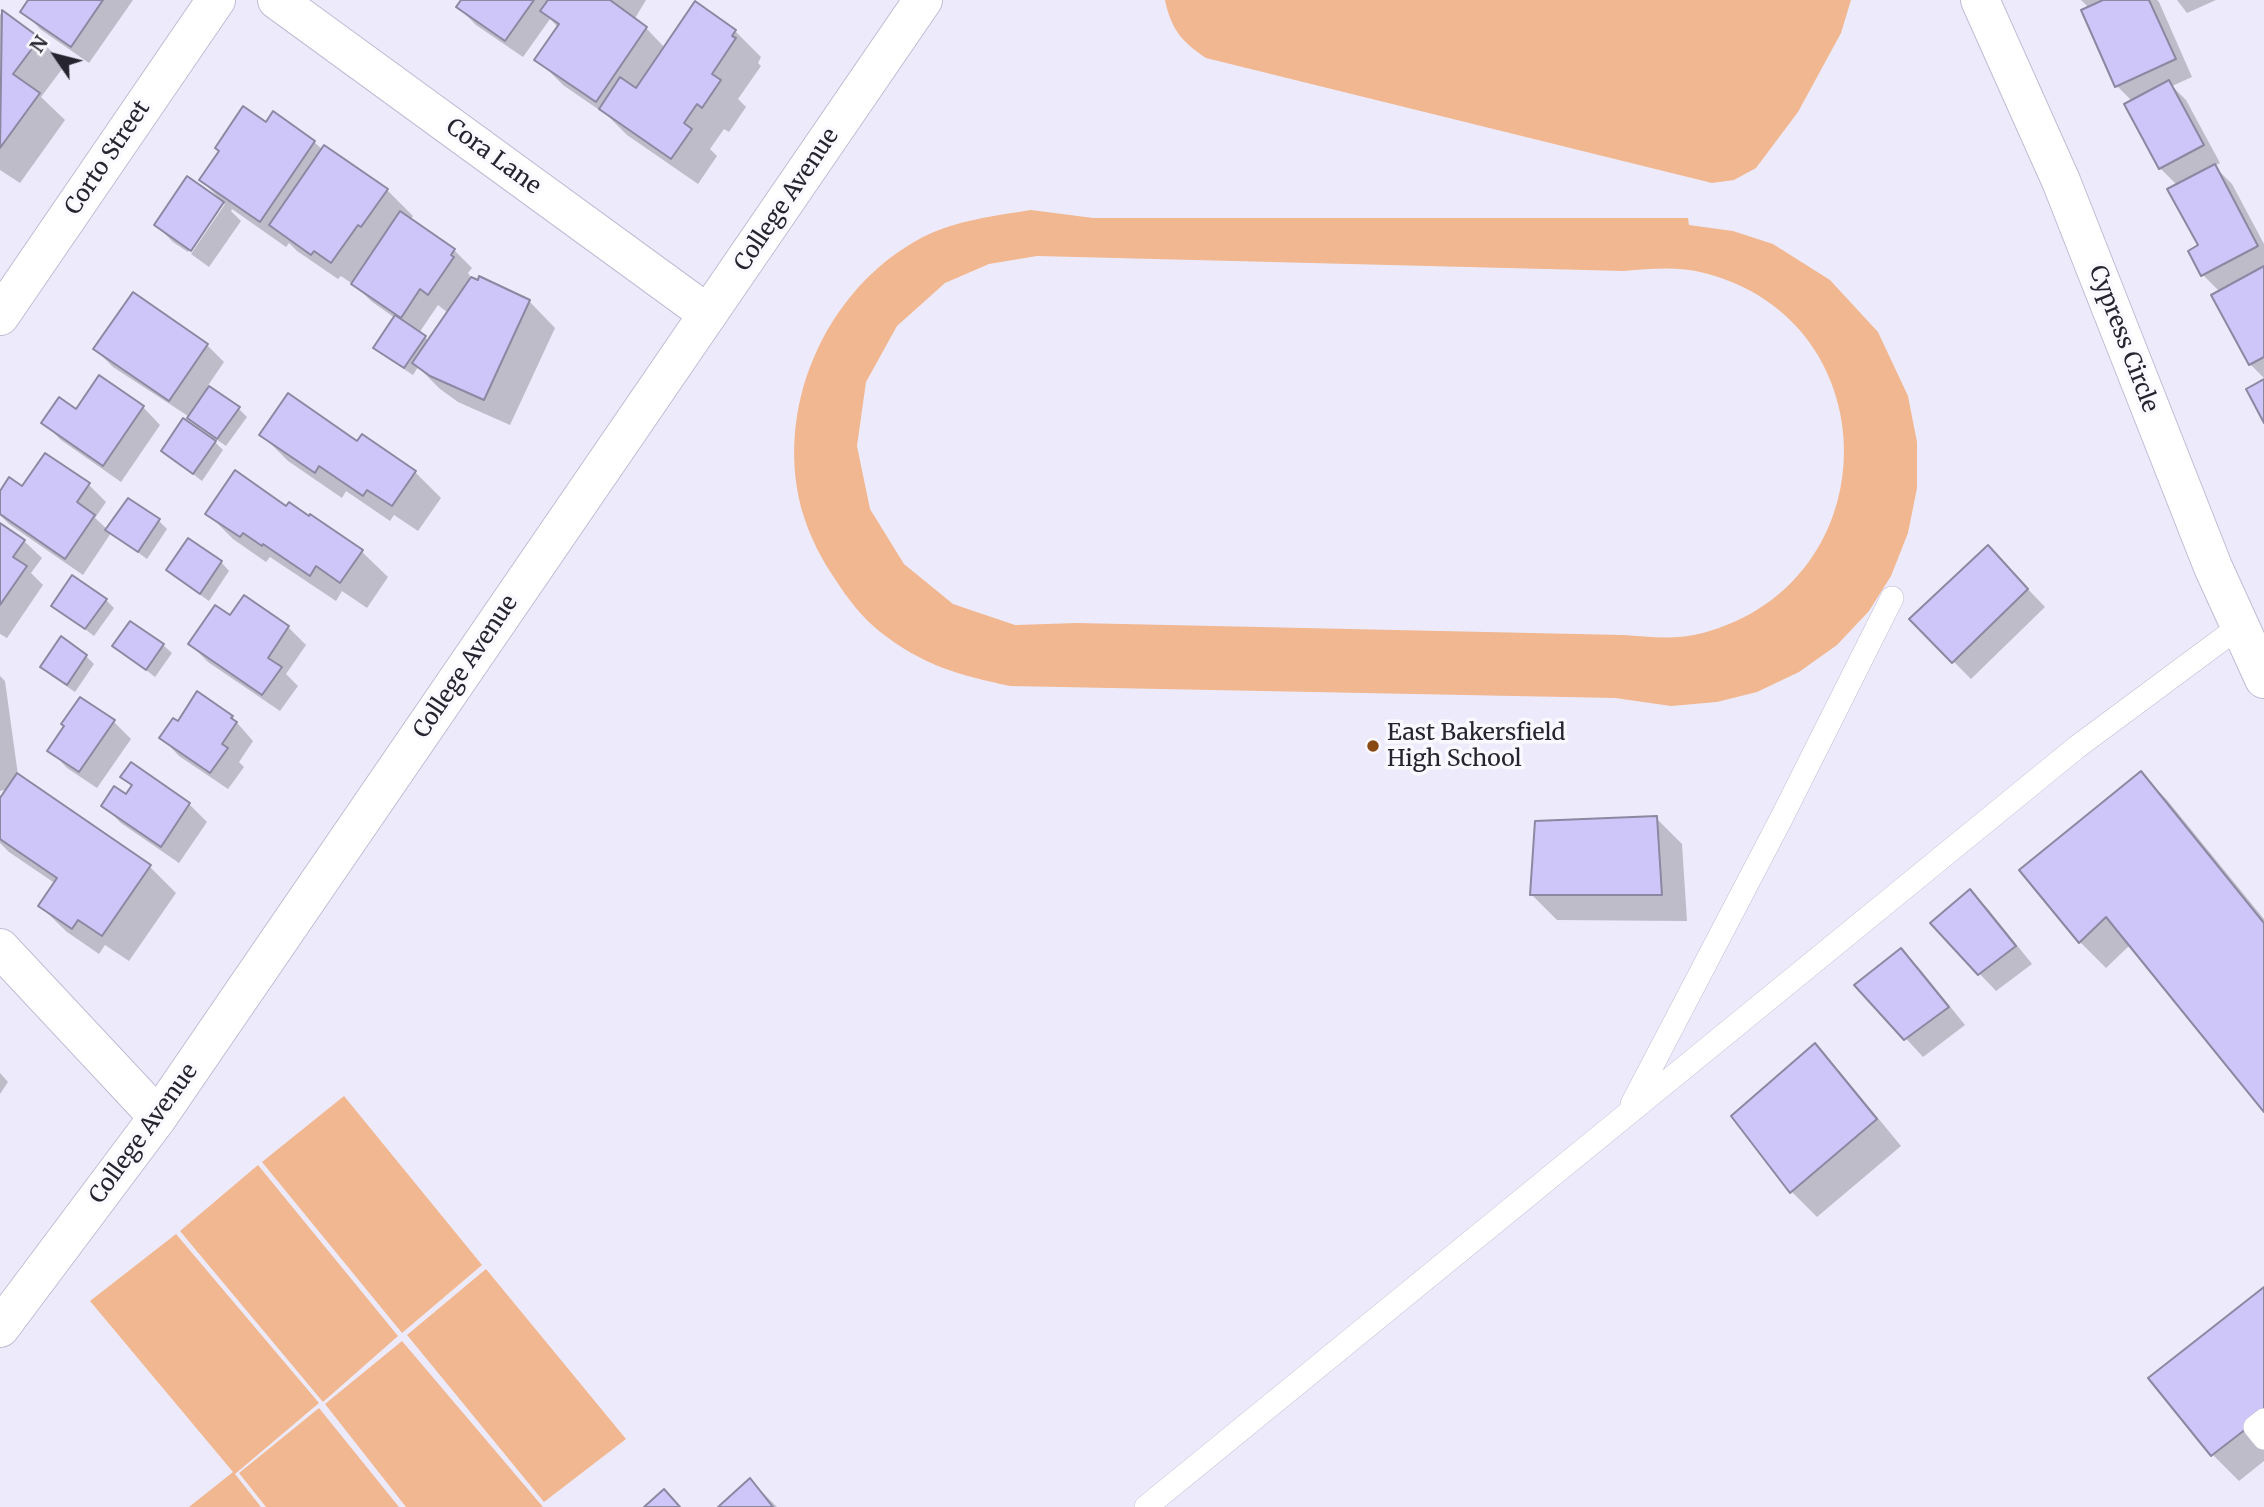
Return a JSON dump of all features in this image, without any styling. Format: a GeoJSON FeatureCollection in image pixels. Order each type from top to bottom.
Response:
{"type":"FeatureCollection","features":[{"type":"Feature","properties":{"kind":"street","name":"Corto Street"},"geometry":{"type":"LineString","coordinates":[[0,316],[216,0]]}},
{"type":"Feature","properties":{"kind":"street","name":"Cora Lane"},"geometry":{"type":"LineString","coordinates":[[277,0],[708,314]]}},
{"type":"Feature","properties":{"kind":"street","name":"College Avenue"},"geometry":{"type":"LineString","coordinates":[[6,1308],[158,1117],[923,0]]}},
{"type":"Feature","properties":{"kind":"street","name":"Cypress Circle"},"geometry":{"type":"LineString","coordinates":[[1980,0],[2061,181],[2213,567],[2264,679]]}},
{"type":"Feature","properties":{"kind":"street"},"geometry":{"type":"LineString","coordinates":[[0,948],[158,1117]]}},
{"type":"Feature","properties":{"kind":"lane"},"geometry":{"type":"LineString","coordinates":[[1627,1113],[1781,819],[1892,598]]}},
{"type":"Feature","properties":{"kind":"lane"},"geometry":{"type":"LineString","coordinates":[[1146,1507],[2077,747],[2240,626]]}},
{"type":"Feature","properties":{"kind":"lane"},"geometry":{"type":"LineString","coordinates":[[2264,1420],[2255,1427],[2264,1438]]}},
{"type":"Feature","properties":{"kind":"shaded area"},"geometry":{"type":"Polygon","coordinates":[[[1165,0],[1851,0],[1841,33],[1798,112],[1756,168],[1734,180],[1712,183],[1206,58],[1190,46],[1174,27],[1165,0]]]}},
{"type":"Feature","properties":{"kind":"shaded area"},"geometry":{"type":"Polygon","coordinates":[[[1031,210],[1093,218],[1688,218],[1689,225],[1733,231],[1773,244],[1830,280],[1878,332],[1908,396],[1917,442],[1917,488],[1908,533],[1891,576],[1869,611],[1837,645],[1799,672],[1757,692],[1717,702],[1671,706],[1615,698],[1010,686],[941,667],[895,643],[873,626],[845,593],[817,549],[804,517],[796,477],[795,436],[801,395],[814,356],[834,320],[858,287],[888,259],[923,237],[949,226],[1031,210]],[[1037,256],[989,264],[945,283],[897,326],[866,382],[857,446],[870,509],[904,564],[953,604],[1015,625],[1077,623],[1663,637],[1703,633],[1765,605],[1809,562],[1835,510],[1844,452],[1835,394],[1809,342],[1765,300],[1704,273],[1684,269],[1624,271],[1037,256]]]}},
{"type":"Feature","properties":{"kind":"shaded area"},"geometry":{"type":"Polygon","coordinates":[[[344,1096],[482,1265],[402,1333],[262,1162],[344,1096]]]}},
{"type":"Feature","properties":{"kind":"shaded area"},"geometry":{"type":"Polygon","coordinates":[[[258,1165],[398,1336],[323,1402],[180,1231],[258,1165]]]}},
{"type":"Feature","properties":{"kind":"shaded area"},"geometry":{"type":"Polygon","coordinates":[[[176,1234],[319,1403],[235,1474],[261,1507],[189,1507],[233,1472],[90,1301],[176,1234]]]}},
{"type":"Feature","properties":{"kind":"shaded area"},"geometry":{"type":"Polygon","coordinates":[[[486,1269],[626,1439],[544,1502],[407,1335],[486,1269]]]}},
{"type":"Feature","properties":{"kind":"shaded area"},"geometry":{"type":"Polygon","coordinates":[[[402,1341],[543,1507],[406,1507],[325,1404],[402,1341]]]}},
{"type":"Feature","properties":{"kind":"shaded area"},"geometry":{"type":"Polygon","coordinates":[[[319,1408],[399,1507],[266,1507],[239,1473],[319,1408]]]}},
{"type":"Feature","properties":{"kind":"building"},"geometry":{"type":"Polygon","coordinates":[[[28,0],[103,0],[71,47],[20,12],[28,0]]]}},
{"type":"Feature","properties":{"kind":"building"},"geometry":{"type":"Polygon","coordinates":[[[461,0],[534,0],[505,41],[456,7],[461,0]]]}},
{"type":"Feature","properties":{"kind":"building"},"geometry":{"type":"Polygon","coordinates":[[[548,0],[610,0],[647,27],[596,102],[534,60],[559,24],[540,11],[548,0]]]}},
{"type":"Feature","properties":{"kind":"building"},"geometry":{"type":"Polygon","coordinates":[[[2103,0],[2149,0],[2176,59],[2115,87],[2081,10],[2103,0]]]}},
{"type":"Feature","properties":{"kind":"building"},"geometry":{"type":"Polygon","coordinates":[[[695,1],[736,30],[732,36],[736,38],[712,74],[721,80],[702,108],[697,104],[684,123],[692,129],[671,159],[599,109],[620,77],[636,88],[695,1]]]}},
{"type":"Feature","properties":{"kind":"building"},"geometry":{"type":"Polygon","coordinates":[[[2,10],[40,38],[13,74],[40,93],[0,148],[2,10]]]}},
{"type":"Feature","properties":{"kind":"building"},"geometry":{"type":"Polygon","coordinates":[[[2169,80],[2204,145],[2159,169],[2124,104],[2169,80]]]}},
{"type":"Feature","properties":{"kind":"building"},"geometry":{"type":"Polygon","coordinates":[[[243,106],[266,122],[273,111],[315,141],[260,222],[199,180],[219,151],[215,148],[243,106]]]}},
{"type":"Feature","properties":{"kind":"building"},"geometry":{"type":"Polygon","coordinates":[[[324,145],[388,189],[331,263],[314,251],[311,255],[269,225],[324,145]]]}},
{"type":"Feature","properties":{"kind":"building"},"geometry":{"type":"Polygon","coordinates":[[[2215,164],[2258,246],[2201,276],[2188,251],[2198,245],[2167,189],[2215,164]]]}},
{"type":"Feature","properties":{"kind":"building"},"geometry":{"type":"Polygon","coordinates":[[[187,176],[224,202],[191,251],[154,225],[187,176]]]}},
{"type":"Feature","properties":{"kind":"building"},"geometry":{"type":"Polygon","coordinates":[[[400,211],[455,249],[451,255],[454,257],[428,295],[420,289],[401,318],[351,284],[400,211]]]}},
{"type":"Feature","properties":{"kind":"building"},"geometry":{"type":"Polygon","coordinates":[[[2264,266],[2264,357],[2249,365],[2211,295],[2264,266]]]}},
{"type":"Feature","properties":{"kind":"building"},"geometry":{"type":"Polygon","coordinates":[[[479,276],[530,300],[484,400],[430,376],[412,363],[471,277],[478,280],[479,276]]]}},
{"type":"Feature","properties":{"kind":"building"},"geometry":{"type":"Polygon","coordinates":[[[133,292],[208,344],[169,401],[93,349],[133,292]]]}},
{"type":"Feature","properties":{"kind":"building"},"geometry":{"type":"Polygon","coordinates":[[[395,315],[426,336],[404,368],[373,348],[395,315]]]}},
{"type":"Feature","properties":{"kind":"building"},"geometry":{"type":"Polygon","coordinates":[[[99,375],[144,406],[103,466],[41,423],[59,397],[76,409],[99,375]]]}},
{"type":"Feature","properties":{"kind":"building"},"geometry":{"type":"Polygon","coordinates":[[[2264,379],[2264,423],[2246,389],[2264,379]]]}},
{"type":"Feature","properties":{"kind":"building"},"geometry":{"type":"Polygon","coordinates":[[[209,386],[240,407],[217,439],[187,418],[209,386]]]}},
{"type":"Feature","properties":{"kind":"building"},"geometry":{"type":"Polygon","coordinates":[[[288,393],[357,441],[362,434],[416,471],[392,506],[367,490],[363,496],[319,466],[315,473],[259,435],[288,393]]]}},
{"type":"Feature","properties":{"kind":"building"},"geometry":{"type":"Polygon","coordinates":[[[183,418],[216,441],[193,474],[161,451],[183,418]]]}},
{"type":"Feature","properties":{"kind":"building"},"geometry":{"type":"Polygon","coordinates":[[[45,453],[90,483],[77,502],[95,515],[65,559],[0,514],[0,491],[9,477],[22,486],[45,453]]]}},
{"type":"Feature","properties":{"kind":"building"},"geometry":{"type":"Polygon","coordinates":[[[235,470],[286,506],[289,502],[309,516],[310,514],[363,550],[340,583],[316,566],[310,576],[263,544],[262,546],[243,533],[240,537],[205,514],[235,470]]]}},
{"type":"Feature","properties":{"kind":"building"},"geometry":{"type":"Polygon","coordinates":[[[128,498],[160,519],[138,552],[105,530],[128,498]]]}},
{"type":"Feature","properties":{"kind":"building"},"geometry":{"type":"Polygon","coordinates":[[[0,523],[25,540],[13,557],[27,566],[0,605],[0,523]]]}},
{"type":"Feature","properties":{"kind":"building"},"geometry":{"type":"Polygon","coordinates":[[[188,538],[222,561],[200,594],[166,570],[188,538]]]}},
{"type":"Feature","properties":{"kind":"building"},"geometry":{"type":"Polygon","coordinates":[[[1988,545],[2028,589],[1952,663],[1909,619],[1988,545]]]}},
{"type":"Feature","properties":{"kind":"building"},"geometry":{"type":"Polygon","coordinates":[[[72,575],[107,599],[85,629],[51,606],[72,575]]]}},
{"type":"Feature","properties":{"kind":"building"},"geometry":{"type":"Polygon","coordinates":[[[244,595],[289,626],[268,658],[282,667],[262,695],[188,644],[215,605],[230,615],[244,595]]]}},
{"type":"Feature","properties":{"kind":"building"},"geometry":{"type":"Polygon","coordinates":[[[130,621],[164,644],[146,670],[112,646],[130,621]]]}},
{"type":"Feature","properties":{"kind":"building"},"geometry":{"type":"Polygon","coordinates":[[[61,636],[87,655],[67,685],[40,667],[61,636]]]}},
{"type":"Feature","properties":{"kind":"building"},"geometry":{"type":"Polygon","coordinates":[[[197,691],[233,716],[231,718],[237,722],[222,744],[228,748],[210,773],[159,738],[173,718],[178,721],[197,691]]]}},
{"type":"Feature","properties":{"kind":"building"},"geometry":{"type":"Polygon","coordinates":[[[80,697],[115,720],[79,772],[47,751],[64,726],[61,724],[80,697]]]}},
{"type":"Feature","properties":{"kind":"building"},"geometry":{"type":"Polygon","coordinates":[[[131,762],[190,803],[161,847],[101,806],[114,786],[126,794],[132,785],[120,777],[131,762]]]}},
{"type":"Feature","properties":{"kind":"building"},"geometry":{"type":"Polygon","coordinates":[[[2141,771],[2264,923],[2264,1112],[2106,917],[2079,943],[2019,870],[2141,771]]]}},
{"type":"Feature","properties":{"kind":"building"},"geometry":{"type":"Polygon","coordinates":[[[17,773],[151,865],[102,936],[78,920],[72,929],[38,906],[57,878],[0,839],[0,798],[17,773]]]}},
{"type":"Feature","properties":{"kind":"building"},"geometry":{"type":"Polygon","coordinates":[[[1657,816],[1662,895],[1530,895],[1535,821],[1657,816]]]}},
{"type":"Feature","properties":{"kind":"building"},"geometry":{"type":"Polygon","coordinates":[[[1970,889],[2016,946],[1978,975],[1930,923],[1970,889]]]}},
{"type":"Feature","properties":{"kind":"building"},"geometry":{"type":"Polygon","coordinates":[[[1901,948],[1949,1007],[1904,1040],[1854,985],[1901,948]]]}},
{"type":"Feature","properties":{"kind":"building"},"geometry":{"type":"Polygon","coordinates":[[[1815,1043],[1877,1119],[1790,1193],[1731,1116],[1815,1043]]]}},
{"type":"Feature","properties":{"kind":"building"},"geometry":{"type":"Polygon","coordinates":[[[2264,1287],[2264,1415],[2211,1456],[2148,1378],[2264,1287]]]}},
{"type":"Feature","properties":{"kind":"building"},"geometry":{"type":"Polygon","coordinates":[[[750,1478],[773,1507],[718,1507],[750,1478]]]}},
{"type":"Feature","properties":{"kind":"building"},"geometry":{"type":"Polygon","coordinates":[[[664,1489],[680,1507],[644,1507],[664,1489]]]}},
{"type":"Feature","properties":{"kind":"place","name":"East Bakersfield High School"},"geometry":{"type":"Point","coordinates":[1373,746]}}]}
